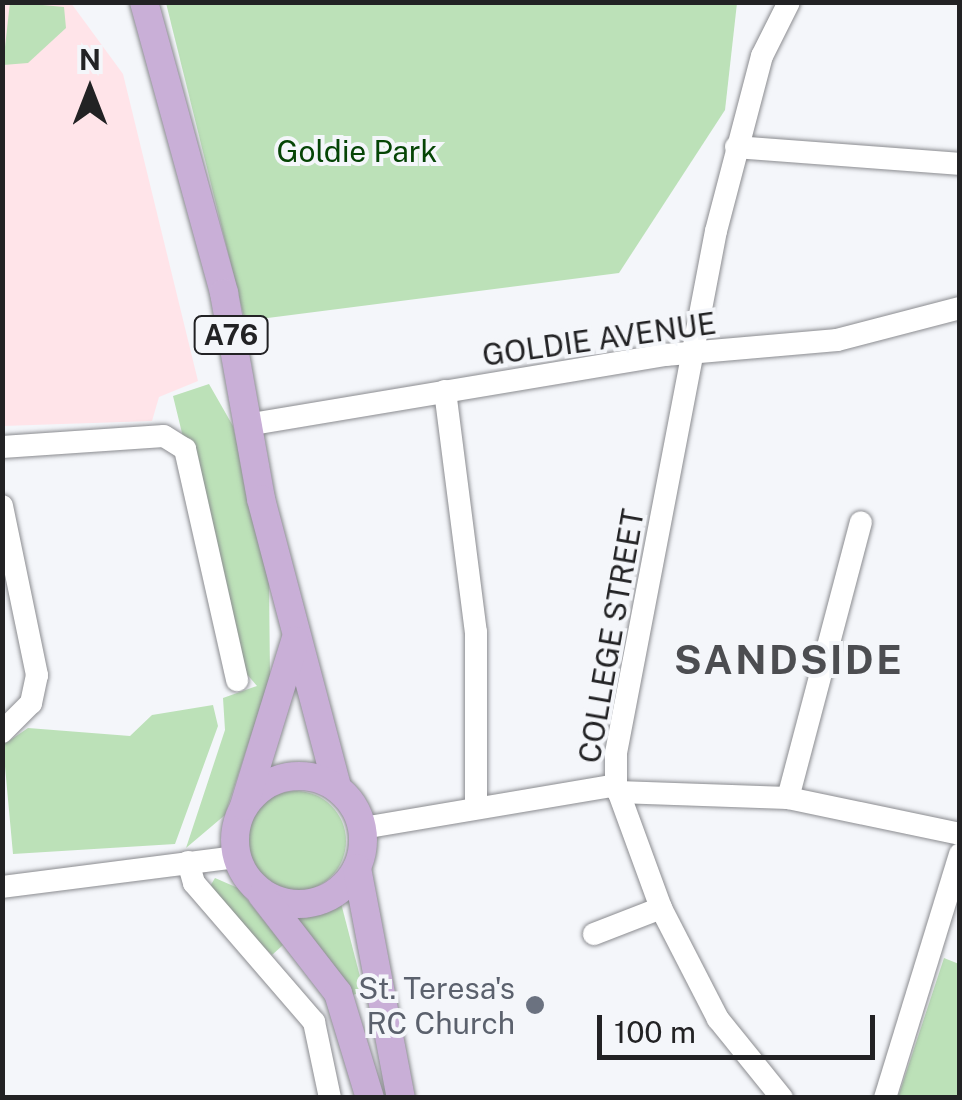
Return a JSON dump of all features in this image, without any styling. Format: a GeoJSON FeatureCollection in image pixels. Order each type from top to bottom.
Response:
{"type":"FeatureCollection","features":[{"type":"Feature","properties":{"kind":"main road","name":"A76"},"geometry":{"type":"LineString","coordinates":[[127,2],[153,33]]}},
{"type":"Feature","properties":{"kind":"main road","name":"A76"},"geometry":{"type":"LineString","coordinates":[[144,2],[224,293],[246,426],[296,640],[336,787],[363,828]]}},
{"type":"Feature","properties":{"kind":"main road"},"geometry":{"type":"LineString","coordinates":[[296,640],[244,807],[237,857],[338,993],[370,1098]]}},
{"type":"Feature","properties":{"kind":"main road"},"geometry":{"type":"LineString","coordinates":[[244,807],[286,778],[336,787]]}},
{"type":"Feature","properties":{"kind":"main road"},"geometry":{"type":"LineString","coordinates":[[363,828],[357,868],[401,1098]]}},
{"type":"Feature","properties":{"kind":"main road"},"geometry":{"type":"LineString","coordinates":[[255,886],[311,903],[357,868]]}},
{"type":"Feature","properties":{"kind":"street","name":"COLLEGE STREET"},"geometry":{"type":"LineString","coordinates":[[782,1098],[718,1019],[661,908],[617,788],[694,354],[736,147],[762,56],[789,2]]}},
{"type":"Feature","properties":{"kind":"street"},"geometry":{"type":"LineString","coordinates":[[736,147],[960,164]]}},
{"type":"Feature","properties":{"kind":"street","name":"GOLDIE AVENUE"},"geometry":{"type":"LineString","coordinates":[[246,426],[694,354],[837,340],[960,308]]}},
{"type":"Feature","properties":{"kind":"street"},"geometry":{"type":"LineString","coordinates":[[445,391],[476,632],[476,806]]}},
{"type":"Feature","properties":{"kind":"street"},"geometry":{"type":"LineString","coordinates":[[2,447],[164,436],[185,449],[237,680]]}},
{"type":"Feature","properties":{"kind":"street"},"geometry":{"type":"LineString","coordinates":[[2,506],[37,675],[31,703],[2,732]]}},
{"type":"Feature","properties":{"kind":"street"},"geometry":{"type":"LineString","coordinates":[[788,798],[861,522]]}},
{"type":"Feature","properties":{"kind":"street"},"geometry":{"type":"LineString","coordinates":[[363,828],[476,806],[617,788],[788,798],[960,834]]}},
{"type":"Feature","properties":{"kind":"street"},"geometry":{"type":"LineString","coordinates":[[884,1098],[960,854]]}},
{"type":"Feature","properties":{"kind":"street"},"geometry":{"type":"LineString","coordinates":[[2,886],[237,857]]}},
{"type":"Feature","properties":{"kind":"street"},"geometry":{"type":"LineString","coordinates":[[188,862],[194,883],[314,1022],[330,1098]]}},
{"type":"Feature","properties":{"kind":"street"},"geometry":{"type":"LineString","coordinates":[[594,934],[661,908]]}},
{"type":"Feature","properties":{"kind":"shaded area"},"geometry":{"type":"Polygon","coordinates":[[[3,3],[71,3],[123,74],[198,381],[159,397],[152,421],[3,426],[3,3]]]}},
{"type":"Feature","properties":{"kind":"green space"},"geometry":{"type":"Polygon","coordinates":[[[10,2],[64,7],[66,28],[28,63],[3,65],[10,2]]]}},
{"type":"Feature","properties":{"kind":"green space","name":"Goldie Park"},"geometry":{"type":"Polygon","coordinates":[[[166,3],[737,3],[725,110],[619,273],[245,321],[166,3]]]}},
{"type":"Feature","properties":{"kind":"green space"},"geometry":{"type":"Polygon","coordinates":[[[209,384],[233,426],[269,583],[270,677],[225,815],[186,848],[225,730],[223,698],[257,686],[238,664],[173,396],[209,384]]]}},
{"type":"Feature","properties":{"kind":"green space"},"geometry":{"type":"Polygon","coordinates":[[[213,705],[218,726],[175,844],[13,854],[3,745],[28,728],[130,736],[152,715],[213,705]]]}},
{"type":"Feature","properties":{"kind":"green space"},"geometry":{"type":"Polygon","coordinates":[[[296,791],[315,795],[331,806],[342,822],[346,841],[342,860],[331,876],[315,887],[296,891],[277,887],[261,876],[250,860],[246,841],[250,822],[261,806],[277,795],[296,791]]]}},
{"type":"Feature","properties":{"kind":"green space"},"geometry":{"type":"Polygon","coordinates":[[[215,878],[238,888],[283,945],[272,955],[217,901],[209,888],[215,878]]]}},
{"type":"Feature","properties":{"kind":"green space"},"geometry":{"type":"Polygon","coordinates":[[[341,903],[364,992],[348,996],[294,916],[341,903]]]}},
{"type":"Feature","properties":{"kind":"green space"},"geometry":{"type":"Polygon","coordinates":[[[944,958],[959,964],[959,1097],[898,1097],[944,958]]]}},
{"type":"Feature","properties":{"kind":"place","name":"St. Teresa's RC Church"},"geometry":{"type":"Point","coordinates":[535,1005]}},
{"type":"Feature","properties":{"kind":"district","name":"SANDSIDE"},"geometry":{"type":"Point","coordinates":[789,660]}}]}
